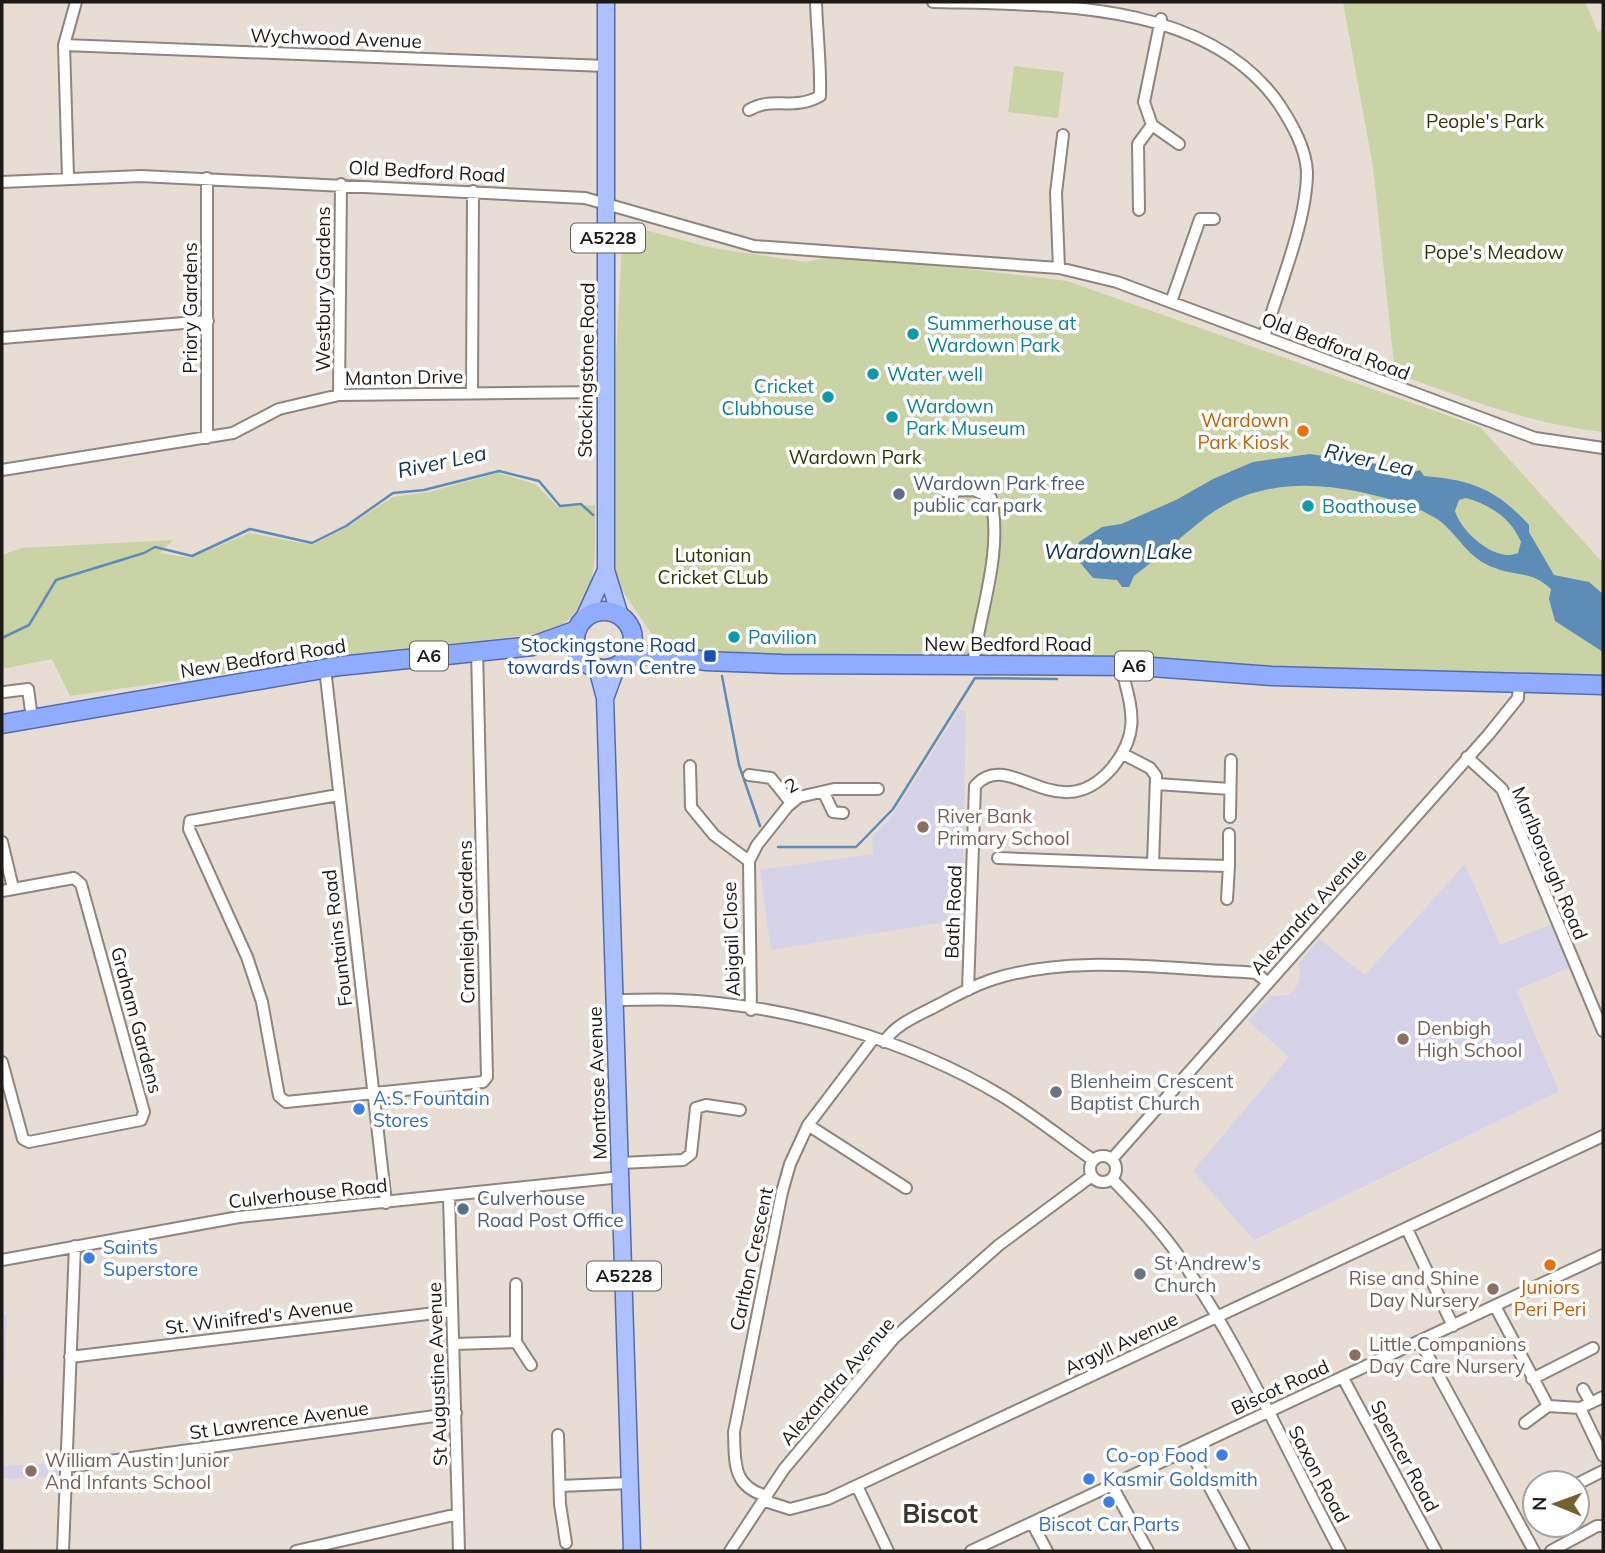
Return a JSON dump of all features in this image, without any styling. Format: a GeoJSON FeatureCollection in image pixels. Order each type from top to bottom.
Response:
{"type":"FeatureCollection","features":[{"type":"Feature","properties":{"kind":"highway"},"geometry":{"type":"LineString","coordinates":[[602,611],[626,622],[632,647],[623,661],[590,664],[576,646],[580,624],[602,611]]}},
{"type":"Feature","properties":{"kind":"highway","name":"New Bedford Road"},"geometry":{"type":"LineString","coordinates":[[626,622],[666,654]]}},
{"type":"Feature","properties":{"kind":"highway","name":"New Bedford Road"},"geometry":{"type":"LineString","coordinates":[[533,646],[580,624]]}},
{"type":"Feature","properties":{"kind":"highway","name":"New Bedford Road"},"geometry":{"type":"LineString","coordinates":[[2,723],[325,668],[477,650],[533,646],[570,653],[590,664]]}},
{"type":"Feature","properties":{"kind":"highway","name":"New Bedford Road"},"geometry":{"type":"LineString","coordinates":[[623,661],[666,654],[705,661],[782,664],[1121,666],[1261,676],[1603,685]]}},
{"type":"Feature","properties":{"kind":"main road","name":"Stockingstone Road"},"geometry":{"type":"LineString","coordinates":[[607,2],[606,570],[626,622]]}},
{"type":"Feature","properties":{"kind":"main road","name":"Stockingstone Road"},"geometry":{"type":"LineString","coordinates":[[580,624],[606,570]]}},
{"type":"Feature","properties":{"kind":"main road","name":"Montrose Avenue"},"geometry":{"type":"LineString","coordinates":[[606,698],[623,661]]}},
{"type":"Feature","properties":{"kind":"main road","name":"Montrose Avenue"},"geometry":{"type":"LineString","coordinates":[[590,664],[606,698],[632,1551]]}},
{"type":"Feature","properties":{"kind":"street"},"geometry":{"type":"LineString","coordinates":[[68,177],[64,45],[76,2]]}},
{"type":"Feature","properties":{"kind":"street"},"geometry":{"type":"LineString","coordinates":[[749,110],[759,104],[806,104],[820,96],[821,64],[817,43],[816,2]]}},
{"type":"Feature","properties":{"kind":"street"},"geometry":{"type":"LineString","coordinates":[[933,2],[1081,5],[1178,22],[1206,35],[1238,57],[1269,88],[1295,128],[1307,170],[1305,205],[1264,337]]}},
{"type":"Feature","properties":{"kind":"street"},"geometry":{"type":"LineString","coordinates":[[1161,19],[1144,102],[1152,125],[1179,144]]}},
{"type":"Feature","properties":{"kind":"street","name":"Wychwood Avenue"},"geometry":{"type":"LineString","coordinates":[[64,45],[606,66]]}},
{"type":"Feature","properties":{"kind":"street"},"geometry":{"type":"LineString","coordinates":[[1139,210],[1138,144],[1152,125]]}},
{"type":"Feature","properties":{"kind":"street"},"geometry":{"type":"LineString","coordinates":[[1059,268],[1056,193],[1063,135]]}},
{"type":"Feature","properties":{"kind":"street","name":"Old Bedford Road"},"geometry":{"type":"LineString","coordinates":[[2,182],[68,177],[207,178],[585,198],[754,246],[1059,268],[1096,275],[1535,438],[1603,448]]}},
{"type":"Feature","properties":{"kind":"street","name":"Priory Gardens"},"geometry":{"type":"LineString","coordinates":[[207,178],[207,438]]}},
{"type":"Feature","properties":{"kind":"street","name":"Westbury Gardens"},"geometry":{"type":"LineString","coordinates":[[339,395],[341,184]]}},
{"type":"Feature","properties":{"kind":"street"},"geometry":{"type":"LineString","coordinates":[[472,191],[472,393]]}},
{"type":"Feature","properties":{"kind":"street"},"geometry":{"type":"LineString","coordinates":[[1171,302],[1200,219],[1214,219]]}},
{"type":"Feature","properties":{"kind":"street"},"geometry":{"type":"LineString","coordinates":[[2,338],[208,321]]}},
{"type":"Feature","properties":{"kind":"street","name":"Manton Drive"},"geometry":{"type":"LineString","coordinates":[[2,470],[233,433],[279,409],[339,395],[606,392]]}},
{"type":"Feature","properties":{"kind":"street"},"geometry":{"type":"LineString","coordinates":[[944,491],[982,492],[991,498],[996,519],[992,564],[973,665]]}},
{"type":"Feature","properties":{"kind":"street","name":"Cranleigh Gardens"},"geometry":{"type":"LineString","coordinates":[[373,1094],[482,1082],[488,1077],[477,650]]}},
{"type":"Feature","properties":{"kind":"street"},"geometry":{"type":"LineString","coordinates":[[1121,666],[1134,716],[1132,735],[1123,754],[1150,768],[1157,784],[1153,864]]}},
{"type":"Feature","properties":{"kind":"street","name":"Fountains Road"},"geometry":{"type":"LineString","coordinates":[[325,668],[386,1203]]}},
{"type":"Feature","properties":{"kind":"street","name":"Alexandra Avenue"},"geometry":{"type":"LineString","coordinates":[[1112,1159],[1518,698],[1519,681]]}},
{"type":"Feature","properties":{"kind":"street"},"geometry":{"type":"LineString","coordinates":[[4,692],[41,687]]}},
{"type":"Feature","properties":{"kind":"street"},"geometry":{"type":"LineString","coordinates":[[28,689],[32,718]]}},
{"type":"Feature","properties":{"kind":"street","name":"Bath Road"},"geometry":{"type":"LineString","coordinates":[[968,990],[974,793],[981,779],[992,773],[1006,773],[1038,788],[1077,791],[1092,786],[1123,754]]}},
{"type":"Feature","properties":{"kind":"street","name":"Marlborough Road"},"geometry":{"type":"LineString","coordinates":[[1467,757],[1502,789],[1603,1031]]}},
{"type":"Feature","properties":{"kind":"street"},"geometry":{"type":"LineString","coordinates":[[1230,817],[1231,760]]}},
{"type":"Feature","properties":{"kind":"street","name":"Abigail Close"},"geometry":{"type":"LineString","coordinates":[[690,766],[691,807],[714,835],[749,861],[751,1010]]}},
{"type":"Feature","properties":{"kind":"street"},"geometry":{"type":"LineString","coordinates":[[749,775],[771,778],[791,803]]}},
{"type":"Feature","properties":{"kind":"street"},"geometry":{"type":"LineString","coordinates":[[1157,784],[1230,789]]}},
{"type":"Feature","properties":{"kind":"street","name":"2"},"geometry":{"type":"LineString","coordinates":[[749,861],[757,845],[806,789],[824,793],[834,789],[878,789]]}},
{"type":"Feature","properties":{"kind":"street"},"geometry":{"type":"LineString","coordinates":[[824,793],[833,812],[843,813]]}},
{"type":"Feature","properties":{"kind":"street"},"geometry":{"type":"LineString","coordinates":[[338,795],[196,818],[190,821],[189,829],[251,968],[262,1002],[279,1096],[286,1102],[373,1094]]}},
{"type":"Feature","properties":{"kind":"street"},"geometry":{"type":"LineString","coordinates":[[1227,899],[1229,834]]}},
{"type":"Feature","properties":{"kind":"street","name":"Graham Gardens"},"geometry":{"type":"LineString","coordinates":[[2,842],[8,889],[74,878],[81,884],[144,1112],[141,1120],[29,1142],[23,1139],[2,1062]]}},
{"type":"Feature","properties":{"kind":"street"},"geometry":{"type":"LineString","coordinates":[[998,858],[1229,866]]}},
{"type":"Feature","properties":{"kind":"street","name":"Carlton Crescent"},"geometry":{"type":"LineString","coordinates":[[766,1499],[748,1490],[742,1483],[735,1460],[734,1432],[782,1192],[808,1125],[879,1040],[896,1028],[968,990],[1014,974],[1080,967],[1245,972],[1256,973],[1268,982]]}},
{"type":"Feature","properties":{"kind":"street"},"geometry":{"type":"LineString","coordinates":[[615,1000],[679,1000],[751,1010],[807,1019],[879,1040],[934,1062],[1003,1097],[1093,1160]]}},
{"type":"Feature","properties":{"kind":"street","name":"Culverhouse Road"},"geometry":{"type":"LineString","coordinates":[[2,1260],[239,1217],[449,1196],[687,1158],[696,1108],[706,1105],[740,1110]]}},
{"type":"Feature","properties":{"kind":"street"},"geometry":{"type":"LineString","coordinates":[[808,1125],[906,1188]]}},
{"type":"Feature","properties":{"kind":"street","name":"Argyll Avenue"},"geometry":{"type":"LineString","coordinates":[[766,1499],[790,1509],[828,1499],[1603,1136]]}},
{"type":"Feature","properties":{"kind":"street"},"geometry":{"type":"LineString","coordinates":[[1104,1156],[1112,1159],[1116,1171],[1112,1178],[1104,1182],[1092,1176],[1090,1168],[1093,1160],[1104,1156]]}},
{"type":"Feature","properties":{"kind":"street","name":"Alexandra Avenue"},"geometry":{"type":"LineString","coordinates":[[730,1551],[747,1522],[757,1514],[804,1443],[894,1338],[999,1245],[1092,1176]]}},
{"type":"Feature","properties":{"kind":"street","name":"Saxon Road"},"geometry":{"type":"LineString","coordinates":[[1112,1178],[1177,1254],[1217,1317],[1258,1389],[1267,1412],[1340,1551]]}},
{"type":"Feature","properties":{"kind":"street","name":"St Augustine Avenue"},"geometry":{"type":"LineString","coordinates":[[449,1196],[459,1551]]}},
{"type":"Feature","properties":{"kind":"street"},"geometry":{"type":"LineString","coordinates":[[1407,1229],[1453,1326]]}},
{"type":"Feature","properties":{"kind":"street"},"geometry":{"type":"LineString","coordinates":[[63,1551],[75,1246]]}},
{"type":"Feature","properties":{"kind":"street","name":"Biscot Road"},"geometry":{"type":"LineString","coordinates":[[971,1551],[1603,1255]]}},
{"type":"Feature","properties":{"kind":"street"},"geometry":{"type":"LineString","coordinates":[[516,1283],[516,1342],[531,1365]]}},
{"type":"Feature","properties":{"kind":"street"},"geometry":{"type":"LineString","coordinates":[[1495,1306],[1548,1406]]}},
{"type":"Feature","properties":{"kind":"street","name":"St. Winifred's Avenue"},"geometry":{"type":"LineString","coordinates":[[70,1357],[452,1311]]}},
{"type":"Feature","properties":{"kind":"street"},"geometry":{"type":"LineString","coordinates":[[1420,1341],[1534,1551]]}},
{"type":"Feature","properties":{"kind":"street"},"geometry":{"type":"LineString","coordinates":[[454,1344],[516,1342]]}},
{"type":"Feature","properties":{"kind":"street"},"geometry":{"type":"LineString","coordinates":[[1532,1379],[1593,1348]]}},
{"type":"Feature","properties":{"kind":"street","name":"Spencer Road"},"geometry":{"type":"LineString","coordinates":[[1343,1378],[1436,1551]]}},
{"type":"Feature","properties":{"kind":"street"},"geometry":{"type":"LineString","coordinates":[[1583,1389],[1585,1405],[1603,1456]]}},
{"type":"Feature","properties":{"kind":"street"},"geometry":{"type":"LineString","coordinates":[[1525,1423],[1548,1406],[1585,1405],[1603,1397]]}},
{"type":"Feature","properties":{"kind":"street","name":"St Lawrence Avenue"},"geometry":{"type":"LineString","coordinates":[[66,1467],[456,1413]]}},
{"type":"Feature","properties":{"kind":"street"},"geometry":{"type":"LineString","coordinates":[[558,1435],[560,1504],[566,1543]]}},
{"type":"Feature","properties":{"kind":"street"},"geometry":{"type":"LineString","coordinates":[[1189,1449],[1244,1551]]}},
{"type":"Feature","properties":{"kind":"street"},"geometry":{"type":"LineString","coordinates":[[560,1486],[630,1483]]}},
{"type":"Feature","properties":{"kind":"street"},"geometry":{"type":"LineString","coordinates":[[857,1486],[888,1551]]}},
{"type":"Feature","properties":{"kind":"street"},"geometry":{"type":"LineString","coordinates":[[1112,1486],[1148,1551]]}},
{"type":"Feature","properties":{"kind":"street"},"geometry":{"type":"LineString","coordinates":[[296,1551],[458,1514]]}},
{"type":"Feature","properties":{"kind":"street"},"geometry":{"type":"LineString","coordinates":[[1032,1523],[1047,1551]]}},
{"type":"Feature","properties":{"kind":"street"},"geometry":{"type":"LineString","coordinates":[[1551,1551],[1597,1526],[1603,1526]]}},
{"type":"Feature","properties":{"kind":"shaded area","name":"River Bank Primary School"},"geometry":{"type":"Polygon","coordinates":[[[959,710],[966,711],[962,919],[771,950],[760,870],[873,854],[872,837],[891,818],[959,710]]]}},
{"type":"Feature","properties":{"kind":"shaded area","name":"Denbigh High School"},"geometry":{"type":"Polygon","coordinates":[[[1465,864],[1500,945],[1552,924],[1570,967],[1516,990],[1559,1091],[1254,1240],[1193,1171],[1289,1057],[1248,1021],[1270,996],[1288,995],[1295,989],[1300,980],[1299,963],[1319,939],[1365,975],[1465,864]]]}},
{"type":"Feature","properties":{"kind":"shaded area"},"geometry":{"type":"Polygon","coordinates":[[[2,1315],[7,1315],[2,1443],[2,1315]]]}},
{"type":"Feature","properties":{"kind":"shaded area","name":"William Austin Junior And Infants School"},"geometry":{"type":"Polygon","coordinates":[[[60,1463],[59,1477],[2,1479],[2,1466],[60,1463]]]}},
{"type":"Feature","properties":{"kind":"green space","name":"People's Park"},"geometry":{"type":"Polygon","coordinates":[[[1343,2],[1585,2],[1598,32],[1603,30],[1603,432],[1523,416],[1395,373],[1373,167],[1343,2]]]}},
{"type":"Feature","properties":{"kind":"green space"},"geometry":{"type":"Polygon","coordinates":[[[1014,66],[1064,72],[1058,118],[1008,112],[1014,66]]]}},
{"type":"Feature","properties":{"kind":"green space","name":"Wardown Park"},"geometry":{"type":"Polygon","coordinates":[[[623,224],[712,248],[806,262],[843,254],[1067,281],[1480,427],[1603,563],[1603,679],[1485,678],[1131,659],[809,656],[671,648],[653,636],[615,580],[614,394],[623,224]]]}},
{"type":"Feature","properties":{"kind":"green space"},"geometry":{"type":"Polygon","coordinates":[[[498,473],[535,484],[558,507],[595,505],[594,562],[592,580],[586,596],[578,610],[564,623],[546,633],[363,654],[70,696],[52,659],[2,669],[2,555],[21,548],[173,540],[160,553],[190,558],[250,533],[312,545],[347,527],[393,497],[429,492],[498,473]]]}},
{"type":"Feature","properties":{"kind":"water","name":"Wardown Lake"},"geometry":{"type":"Polygon","coordinates":[[[1310,454],[1383,465],[1413,476],[1414,472],[1420,470],[1424,476],[1456,480],[1494,495],[1529,525],[1529,532],[1554,575],[1589,582],[1603,594],[1603,652],[1555,621],[1549,599],[1551,589],[1544,583],[1530,576],[1503,571],[1486,564],[1471,553],[1440,521],[1421,510],[1412,513],[1409,505],[1331,487],[1280,487],[1230,502],[1206,517],[1134,576],[1129,587],[1122,587],[1117,580],[1093,578],[1076,558],[1079,542],[1102,527],[1121,524],[1253,462],[1310,454]],[[1466,498],[1459,500],[1455,511],[1464,528],[1490,550],[1509,555],[1518,553],[1521,542],[1512,526],[1499,514],[1466,498]]]}},
{"type":"Feature","properties":{"kind":"waterway","name":"River Lea"},"geometry":{"type":"LineString","coordinates":[[2,638],[29,625],[56,580],[144,553],[155,547],[192,556],[250,529],[312,543],[346,526],[393,493],[424,490],[499,471],[539,481],[560,506],[581,504],[593,515]]}},
{"type":"Feature","properties":{"kind":"waterway","name":"River Lea"},"geometry":{"type":"LineString","coordinates":[[722,676],[739,765],[760,826]]}},
{"type":"Feature","properties":{"kind":"waterway","name":"River Lea"},"geometry":{"type":"LineString","coordinates":[[778,847],[856,847],[893,809],[975,678],[1057,679]]}},
{"type":"Feature","properties":{"kind":"place","name":"Summerhouse at Wardown Park"},"geometry":{"type":"Point","coordinates":[913,334]}},
{"type":"Feature","properties":{"kind":"place","name":"Water well"},"geometry":{"type":"Point","coordinates":[873,374]}},
{"type":"Feature","properties":{"kind":"place","name":"Cricket Clubhouse"},"geometry":{"type":"Point","coordinates":[828,397]}},
{"type":"Feature","properties":{"kind":"place","name":"Wardown Park Museum"},"geometry":{"type":"Point","coordinates":[892,417]}},
{"type":"Feature","properties":{"kind":"place","name":"Wardown Park Kiosk"},"geometry":{"type":"Point","coordinates":[1303,431]}},
{"type":"Feature","properties":{"kind":"place","name":"Wardown Park free public car park"},"geometry":{"type":"Point","coordinates":[899,494]}},
{"type":"Feature","properties":{"kind":"place","name":"Boathouse"},"geometry":{"type":"Point","coordinates":[1308,506]}},
{"type":"Feature","properties":{"kind":"place","name":"Pavilion"},"geometry":{"type":"Point","coordinates":[734,637]}},
{"type":"Feature","properties":{"kind":"place","name":"Stockingstone Road towards Town Centre"},"geometry":{"type":"Point","coordinates":[710,656]}},
{"type":"Feature","properties":{"kind":"place","name":"River Bank Primary School"},"geometry":{"type":"Point","coordinates":[923,827]}},
{"type":"Feature","properties":{"kind":"place","name":"Denbigh High School"},"geometry":{"type":"Point","coordinates":[1403,1039]}},
{"type":"Feature","properties":{"kind":"place","name":"Blenheim Crescent Baptist Church"},"geometry":{"type":"Point","coordinates":[1056,1092]}},
{"type":"Feature","properties":{"kind":"place","name":"A.S. Fountain Stores"},"geometry":{"type":"Point","coordinates":[359,1109]}},
{"type":"Feature","properties":{"kind":"place","name":"Culverhouse Road Post Office"},"geometry":{"type":"Point","coordinates":[463,1209]}},
{"type":"Feature","properties":{"kind":"place","name":"Saints Superstore"},"geometry":{"type":"Point","coordinates":[89,1258]}},
{"type":"Feature","properties":{"kind":"place","name":"Juniors Peri Peri"},"geometry":{"type":"Point","coordinates":[1550,1265]}},
{"type":"Feature","properties":{"kind":"place","name":"St Andrew's Church"},"geometry":{"type":"Point","coordinates":[1140,1274]}},
{"type":"Feature","properties":{"kind":"place","name":"Rise and Shine Day Nursery"},"geometry":{"type":"Point","coordinates":[1493,1289]}},
{"type":"Feature","properties":{"kind":"place","name":"Little Companions Day Care Nursery"},"geometry":{"type":"Point","coordinates":[1355,1355]}},
{"type":"Feature","properties":{"kind":"place","name":"Co-op Food"},"geometry":{"type":"Point","coordinates":[1222,1455]}},
{"type":"Feature","properties":{"kind":"place","name":"William Austin Junior And Infants School"},"geometry":{"type":"Point","coordinates":[31,1471]}},
{"type":"Feature","properties":{"kind":"place","name":"Kasmir Goldsmith"},"geometry":{"type":"Point","coordinates":[1089,1479]}},
{"type":"Feature","properties":{"kind":"place","name":"Biscot Car Parts"},"geometry":{"type":"Point","coordinates":[1109,1502]}},
{"type":"Feature","properties":{"kind":"district","name":"Biscot"},"geometry":{"type":"Point","coordinates":[940,1514]}},
{"type":"Feature","properties":{"kind":"park label","name":"Pope's Meadow"},"geometry":{"type":"Point","coordinates":[1494,252]}},
{"type":"Feature","properties":{"kind":"park label","name":"Lutonian Cricket CLub"},"geometry":{"type":"Point","coordinates":[713,566]}}]}
